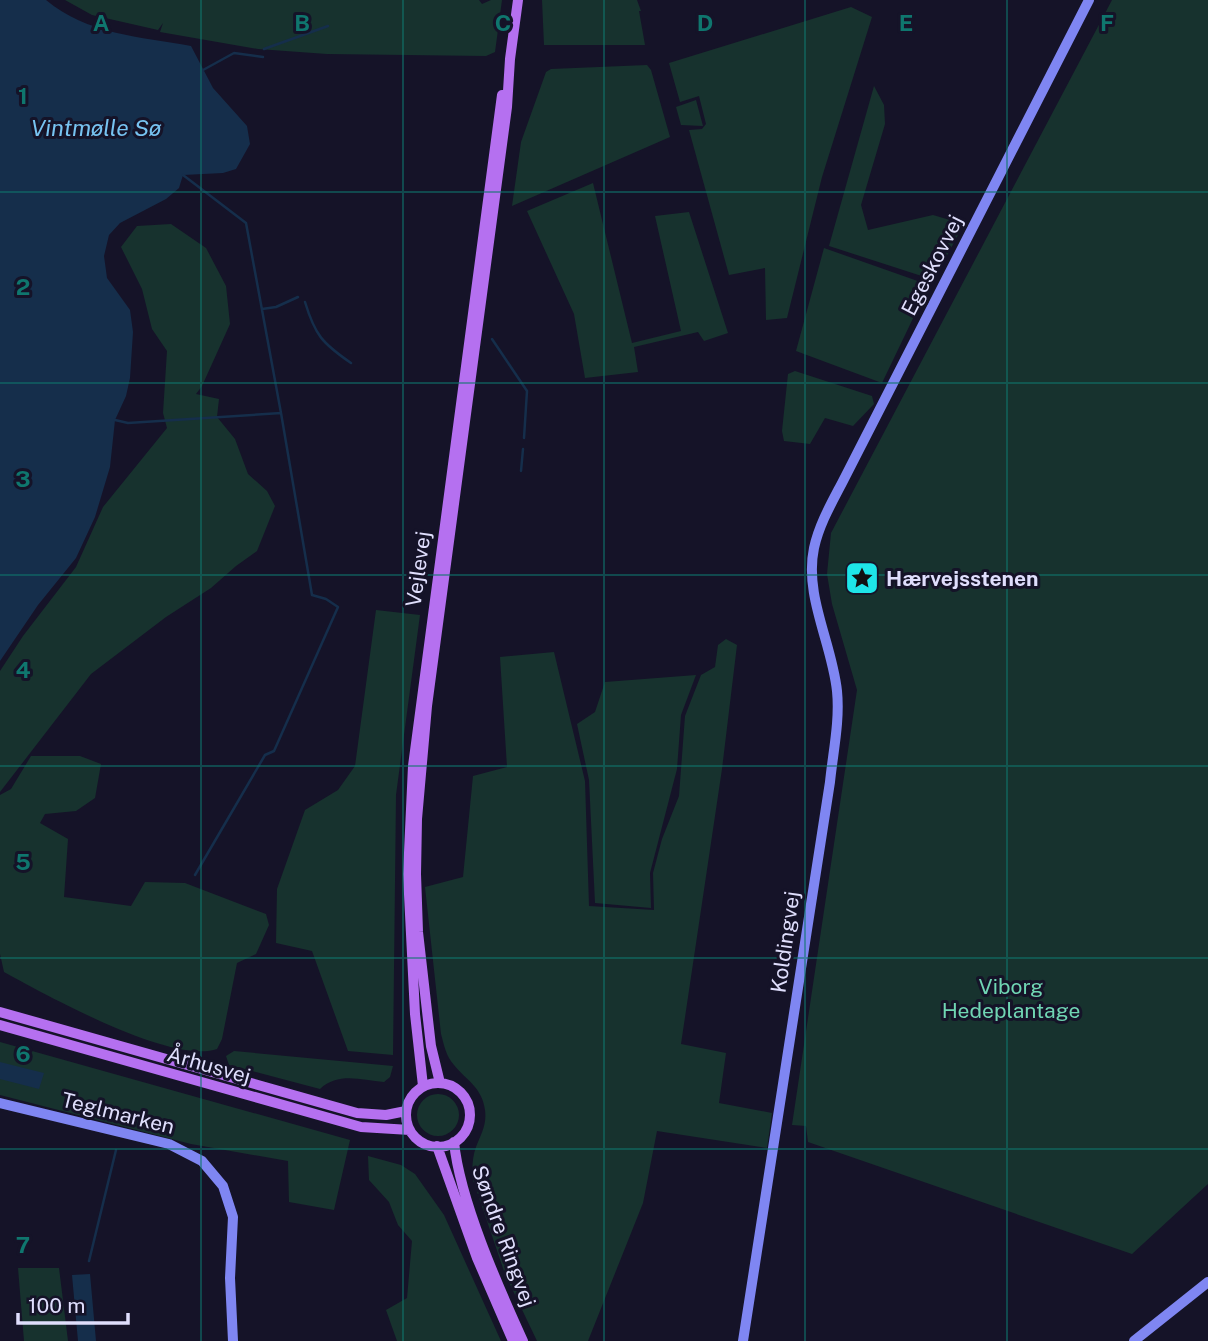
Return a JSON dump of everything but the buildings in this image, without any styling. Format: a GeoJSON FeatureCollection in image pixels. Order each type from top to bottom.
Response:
{"type":"FeatureCollection","features":[{"type":"Feature","properties":{"kind":"main road","name":"Vejlevej"},"geometry":{"type":"LineString","coordinates":[[440,1083],[431,1046],[418,932],[417,820],[427,706],[506,116],[518,0]]}},
{"type":"Feature","properties":{"kind":"main road","name":"Vejlevej"},"geometry":{"type":"LineString","coordinates":[[423,1086],[408,874],[413,766],[500,108],[510,59]]}},
{"type":"Feature","properties":{"kind":"main road","name":"Århusvej"},"geometry":{"type":"LineString","coordinates":[[0,1012],[357,1113],[386,1115],[406,1111]]}},
{"type":"Feature","properties":{"kind":"main road","name":"Århusvej"},"geometry":{"type":"LineString","coordinates":[[0,1026],[361,1127],[410,1130]]}},
{"type":"Feature","properties":{"kind":"main road"},"geometry":{"type":"LineString","coordinates":[[440,1083],[460,1092],[470,1111],[468,1125],[454,1142],[437,1146],[421,1142],[410,1130],[406,1111],[412,1097],[423,1086],[440,1083]]}},
{"type":"Feature","properties":{"kind":"main road","name":"Søndre Ringvej"},"geometry":{"type":"LineString","coordinates":[[454,1142],[458,1167],[479,1232],[523,1341]]}},
{"type":"Feature","properties":{"kind":"main road","name":"Søndre Ringvej"},"geometry":{"type":"LineString","coordinates":[[437,1146],[477,1258],[513,1341]]}},
{"type":"Feature","properties":{"kind":"street","name":"Egeskovvej"},"geometry":{"type":"LineString","coordinates":[[814,549],[821,526],[842,483],[1089,0]]}},
{"type":"Feature","properties":{"kind":"street","name":"Koldingvej"},"geometry":{"type":"LineString","coordinates":[[743,1341],[835,731],[837,693],[832,659],[815,596],[814,549]]}},
{"type":"Feature","properties":{"kind":"street","name":"Teglmarken"},"geometry":{"type":"LineString","coordinates":[[0,1103],[169,1144],[202,1161],[223,1186],[233,1217],[230,1278],[233,1341]]}},
{"type":"Feature","properties":{"kind":"street"},"geometry":{"type":"LineString","coordinates":[[1134,1341],[1208,1282]]}},
{"type":"Feature","properties":{"kind":"green space"},"geometry":{"type":"Polygon","coordinates":[[[65,0],[479,0],[482,4],[491,0],[502,0],[495,52],[486,56],[327,54],[258,49],[160,32],[163,23],[158,30],[92,15],[65,0]]]}},
{"type":"Feature","properties":{"kind":"green space"},"geometry":{"type":"Polygon","coordinates":[[[542,0],[637,0],[645,45],[544,45],[542,0]]]}},
{"type":"Feature","properties":{"kind":"green space","name":"Viborg Hedeplantage"},"geometry":{"type":"Polygon","coordinates":[[[1112,0],[1208,0],[1208,1184],[1132,1254],[808,1142],[806,1126],[792,1125],[857,690],[832,604],[827,574],[831,533],[1112,0]]]}},
{"type":"Feature","properties":{"kind":"green space"},"geometry":{"type":"Polygon","coordinates":[[[851,7],[872,17],[822,177],[787,318],[766,320],[765,268],[729,275],[689,130],[702,129],[706,124],[699,96],[680,102],[669,63],[851,7]]]}},
{"type":"Feature","properties":{"kind":"green space"},"geometry":{"type":"Polygon","coordinates":[[[647,65],[651,70],[670,137],[512,206],[521,142],[546,72],[551,69],[647,65]]]}},
{"type":"Feature","properties":{"kind":"green space"},"geometry":{"type":"Polygon","coordinates":[[[874,86],[884,105],[885,124],[861,205],[868,230],[933,215],[960,223],[958,235],[934,280],[829,246],[874,86]]]}},
{"type":"Feature","properties":{"kind":"green space"},"geometry":{"type":"Polygon","coordinates":[[[696,100],[703,126],[681,125],[676,107],[696,100]]]}},
{"type":"Feature","properties":{"kind":"green space"},"geometry":{"type":"Polygon","coordinates":[[[593,183],[632,343],[681,331],[655,216],[689,212],[728,333],[704,341],[698,332],[634,347],[638,372],[585,378],[574,314],[527,211],[593,183]]]}},
{"type":"Feature","properties":{"kind":"green space"},"geometry":{"type":"Polygon","coordinates":[[[171,224],[206,248],[226,286],[230,324],[196,394],[219,399],[217,417],[235,439],[248,474],[267,491],[275,506],[257,551],[211,588],[166,617],[91,674],[0,792],[0,671],[76,567],[103,507],[167,428],[163,413],[167,351],[152,329],[142,289],[121,247],[137,226],[171,224]]]}},
{"type":"Feature","properties":{"kind":"green space"},"geometry":{"type":"Polygon","coordinates":[[[824,248],[929,285],[882,383],[796,351],[824,248]]]}},
{"type":"Feature","properties":{"kind":"green space"},"geometry":{"type":"Polygon","coordinates":[[[795,371],[872,396],[874,404],[853,426],[825,418],[810,444],[784,441],[782,431],[788,374],[795,371]]]}},
{"type":"Feature","properties":{"kind":"green space"},"geometry":{"type":"Polygon","coordinates":[[[376,610],[420,615],[396,795],[393,1055],[348,1051],[312,951],[276,943],[277,889],[305,810],[338,790],[355,766],[376,610]]]}},
{"type":"Feature","properties":{"kind":"green space"},"geometry":{"type":"Polygon","coordinates":[[[726,639],[737,645],[722,769],[681,1044],[726,1053],[719,1103],[772,1113],[767,1148],[657,1131],[643,1203],[588,1341],[537,1341],[505,1274],[473,1180],[474,1155],[484,1125],[485,1110],[481,1095],[451,1062],[443,1042],[425,887],[463,877],[473,776],[507,767],[500,657],[554,652],[585,781],[589,906],[654,910],[653,873],[662,839],[679,796],[685,716],[701,675],[715,667],[718,645],[726,639]]]}},
{"type":"Feature","properties":{"kind":"green space"},"geometry":{"type":"Polygon","coordinates":[[[696,675],[681,715],[677,769],[650,873],[651,908],[595,903],[589,780],[577,724],[595,712],[605,682],[696,675]]]}},
{"type":"Feature","properties":{"kind":"green space"},"geometry":{"type":"Polygon","coordinates":[[[31,756],[80,756],[101,764],[95,798],[76,811],[45,814],[40,823],[68,839],[64,897],[131,906],[145,882],[185,883],[266,914],[269,925],[256,954],[237,963],[222,1039],[217,1049],[197,1051],[141,1038],[78,1011],[4,972],[0,954],[0,795],[11,789],[31,756]]]}},
{"type":"Feature","properties":{"kind":"green space"},"geometry":{"type":"Polygon","coordinates":[[[0,1042],[350,1140],[334,1210],[289,1202],[288,1161],[191,1144],[0,1095],[0,1042]]]}},
{"type":"Feature","properties":{"kind":"green space"},"geometry":{"type":"Polygon","coordinates":[[[234,1051],[393,1066],[390,1077],[384,1082],[342,1079],[334,1080],[320,1089],[229,1065],[226,1056],[234,1051]]]}},
{"type":"Feature","properties":{"kind":"green space"},"geometry":{"type":"Polygon","coordinates":[[[438,1094],[453,1100],[459,1115],[453,1130],[438,1136],[423,1130],[417,1115],[423,1100],[438,1094]]]}},
{"type":"Feature","properties":{"kind":"green space"},"geometry":{"type":"Polygon","coordinates":[[[368,1156],[401,1165],[415,1174],[444,1215],[501,1341],[397,1341],[386,1310],[407,1298],[412,1241],[398,1225],[389,1202],[369,1180],[368,1156]]]}},
{"type":"Feature","properties":{"kind":"green space"},"geometry":{"type":"Polygon","coordinates":[[[18,1268],[59,1268],[68,1341],[24,1341],[18,1268]]]}},
{"type":"Feature","properties":{"kind":"water","name":"Vintmølle Sø"},"geometry":{"type":"Polygon","coordinates":[[[0,0],[46,0],[78,20],[96,27],[191,46],[213,88],[247,126],[250,144],[236,169],[223,173],[183,175],[179,188],[166,199],[120,223],[109,235],[104,256],[107,278],[130,310],[133,332],[130,378],[126,396],[115,420],[110,467],[95,517],[76,558],[38,605],[0,661],[0,0]]]}},
{"type":"Feature","properties":{"kind":"water"},"geometry":{"type":"Polygon","coordinates":[[[0,1062],[44,1073],[39,1089],[0,1079],[0,1062]]]}},
{"type":"Feature","properties":{"kind":"water"},"geometry":{"type":"Polygon","coordinates":[[[90,1274],[96,1341],[78,1341],[72,1275],[90,1274]]]}},
{"type":"Feature","properties":{"kind":"waterway"},"geometry":{"type":"LineString","coordinates":[[264,49],[328,26]]}},
{"type":"Feature","properties":{"kind":"waterway"},"geometry":{"type":"LineString","coordinates":[[203,70],[234,53],[263,57]]}},
{"type":"Feature","properties":{"kind":"waterway"},"geometry":{"type":"LineString","coordinates":[[183,175],[246,223],[281,413]]}},
{"type":"Feature","properties":{"kind":"waterway"},"geometry":{"type":"LineString","coordinates":[[262,309],[276,307],[298,297]]}},
{"type":"Feature","properties":{"kind":"waterway"},"geometry":{"type":"LineString","coordinates":[[305,302],[312,323],[321,337],[351,363]]}},
{"type":"Feature","properties":{"kind":"waterway"},"geometry":{"type":"LineString","coordinates":[[492,339],[527,391],[524,438]]}},
{"type":"Feature","properties":{"kind":"waterway"},"geometry":{"type":"LineString","coordinates":[[115,420],[128,423],[281,413],[312,595],[326,599],[338,607],[274,751],[265,755],[195,875]]}},
{"type":"Feature","properties":{"kind":"waterway"},"geometry":{"type":"LineString","coordinates":[[521,471],[523,449]]}},
{"type":"Feature","properties":{"kind":"waterway"},"geometry":{"type":"LineString","coordinates":[[89,1261],[116,1150]]}},
{"type":"Feature","properties":{"kind":"place","name":"Hærvejsstenen"},"geometry":{"type":"Point","coordinates":[862,578]}}]}
